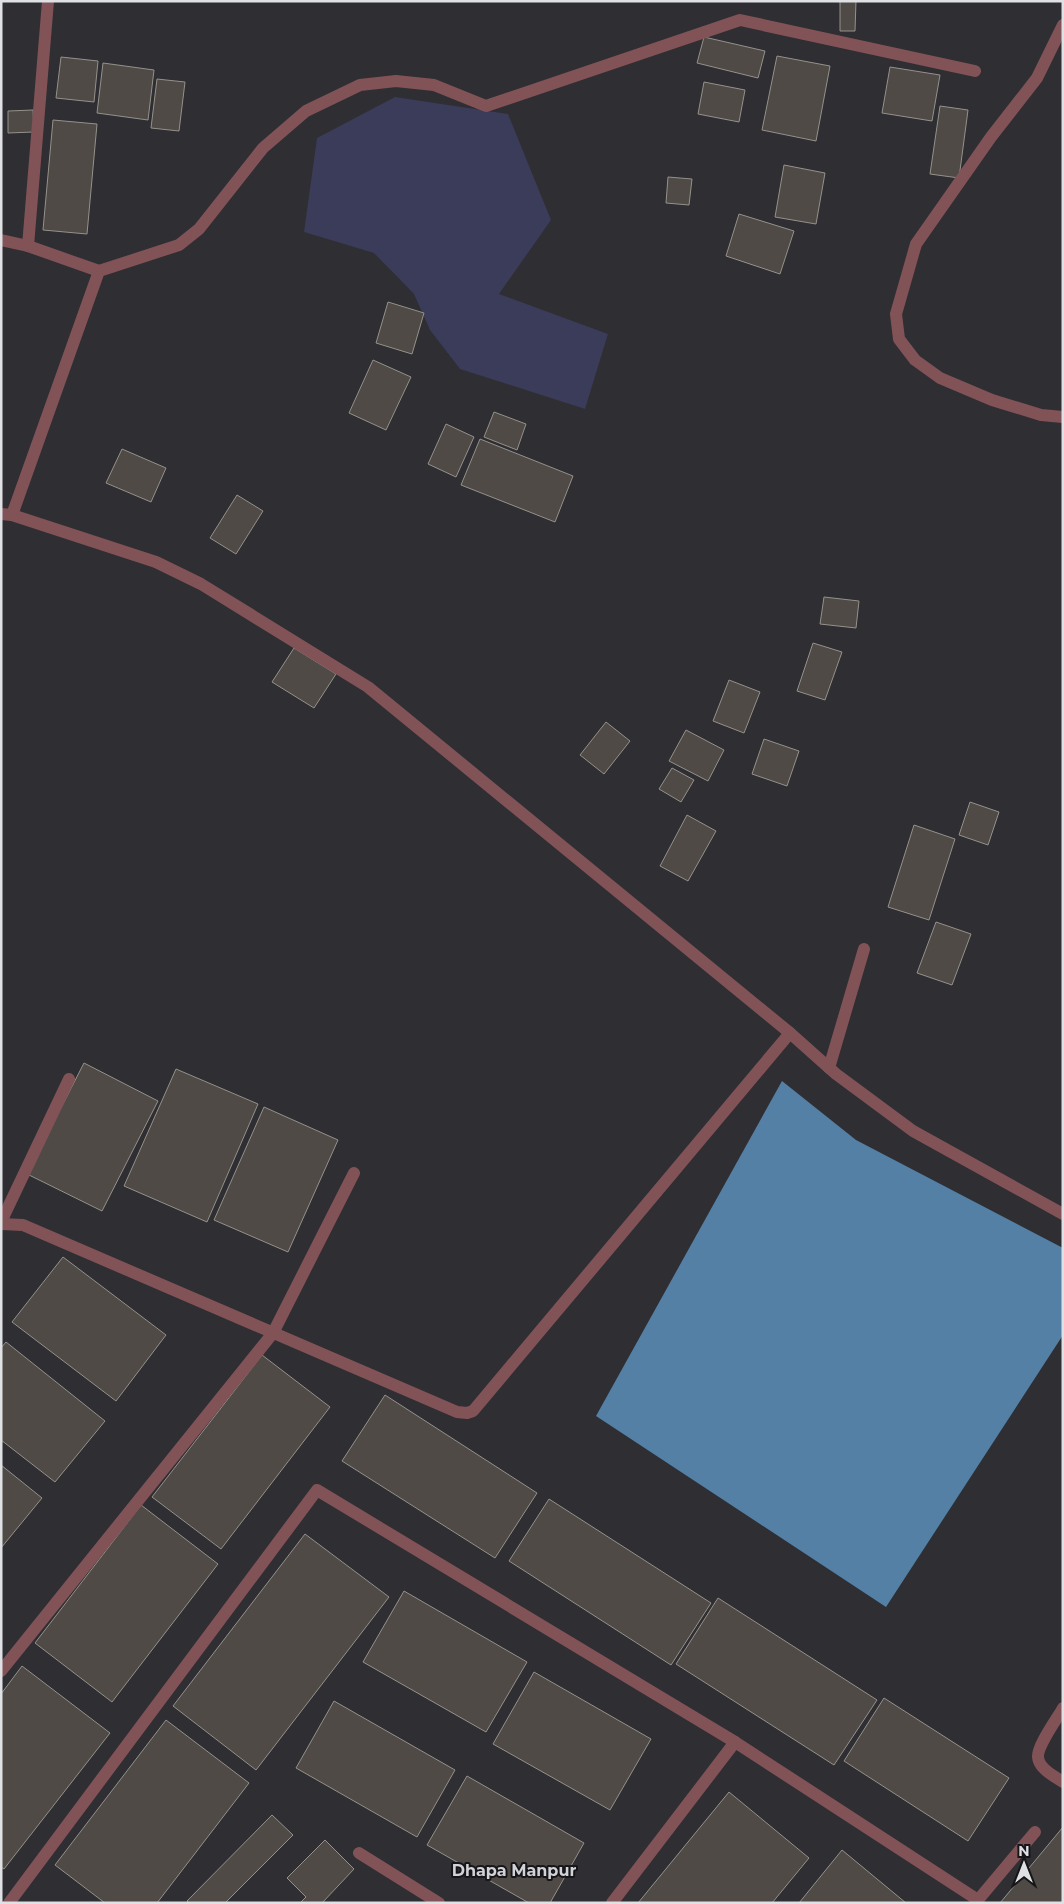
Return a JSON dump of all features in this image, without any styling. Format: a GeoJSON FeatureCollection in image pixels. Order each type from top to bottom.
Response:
{"type":"FeatureCollection","features":[{"type":"Feature","properties":{"kind":"street"},"geometry":{"type":"LineString","coordinates":[[28,246],[48,1]]}},
{"type":"Feature","properties":{"kind":"street"},"geometry":{"type":"LineString","coordinates":[[1,240],[28,246],[99,271],[179,245],[200,229],[263,148],[306,111],[360,85],[396,81],[434,85],[486,106],[740,20],[975,72]]}},
{"type":"Feature","properties":{"kind":"street"},"geometry":{"type":"LineString","coordinates":[[1063,25],[1038,78],[991,137],[916,244],[896,314],[899,339],[915,360],[940,378],[992,400],[1041,415],[1063,417]]}},
{"type":"Feature","properties":{"kind":"street"},"geometry":{"type":"LineString","coordinates":[[99,271],[7,515],[156,562],[201,584],[368,687],[790,1033],[829,1068],[914,1131],[1063,1214]]}},
{"type":"Feature","properties":{"kind":"street"},"geometry":{"type":"LineString","coordinates":[[829,1068],[864,949]]}},
{"type":"Feature","properties":{"kind":"street"},"geometry":{"type":"LineString","coordinates":[[69,1079],[1,1223],[23,1225],[458,1412],[467,1413],[473,1412],[790,1033]]}},
{"type":"Feature","properties":{"kind":"street"},"geometry":{"type":"LineString","coordinates":[[1,1671],[273,1333],[354,1173]]}},
{"type":"Feature","properties":{"kind":"street"},"geometry":{"type":"LineString","coordinates":[[9,1903],[317,1490],[735,1742],[977,1901],[1035,1832]]}},
{"type":"Feature","properties":{"kind":"street"},"geometry":{"type":"LineString","coordinates":[[1063,1708],[1039,1750],[1038,1758],[1042,1766],[1063,1782]]}},
{"type":"Feature","properties":{"kind":"street"},"geometry":{"type":"LineString","coordinates":[[612,1903],[735,1742]]}},
{"type":"Feature","properties":{"kind":"street"},"geometry":{"type":"LineString","coordinates":[[359,1853],[439,1903]]}},
{"type":"Feature","properties":{"kind":"shaded area"},"geometry":{"type":"Polygon","coordinates":[[[395,97],[508,114],[551,220],[499,294],[608,334],[585,409],[460,369],[430,330],[414,294],[374,253],[304,232],[317,138],[395,97]]]}},
{"type":"Feature","properties":{"kind":"shaded area"},"geometry":{"type":"Polygon","coordinates":[[[782,1081],[856,1140],[1063,1248],[1063,1335],[886,1607],[596,1416],[782,1081]]]}},
{"type":"Feature","properties":{"kind":"building"},"geometry":{"type":"Polygon","coordinates":[[[840,1],[856,1],[855,31],[840,31],[840,1]]]}},
{"type":"Feature","properties":{"kind":"building"},"geometry":{"type":"Polygon","coordinates":[[[704,37],[765,51],[758,78],[697,63],[704,37]]]}},
{"type":"Feature","properties":{"kind":"building"},"geometry":{"type":"Polygon","coordinates":[[[777,56],[830,66],[816,141],[762,130],[777,56]]]}},
{"type":"Feature","properties":{"kind":"building"},"geometry":{"type":"Polygon","coordinates":[[[61,57],[98,61],[94,102],[56,98],[61,57]]]}},
{"type":"Feature","properties":{"kind":"building"},"geometry":{"type":"Polygon","coordinates":[[[103,63],[154,70],[148,120],[97,113],[103,63]]]}},
{"type":"Feature","properties":{"kind":"building"},"geometry":{"type":"Polygon","coordinates":[[[890,67],[940,75],[932,121],[882,113],[890,67]]]}},
{"type":"Feature","properties":{"kind":"building"},"geometry":{"type":"Polygon","coordinates":[[[157,79],[185,82],[179,131],[151,128],[157,79]]]}},
{"type":"Feature","properties":{"kind":"building"},"geometry":{"type":"Polygon","coordinates":[[[704,82],[745,90],[739,122],[698,114],[704,82]]]}},
{"type":"Feature","properties":{"kind":"building"},"geometry":{"type":"Polygon","coordinates":[[[940,106],[968,110],[959,178],[930,174],[940,106]]]}},
{"type":"Feature","properties":{"kind":"building"},"geometry":{"type":"Polygon","coordinates":[[[33,110],[34,132],[8,133],[8,111],[33,110]]]}},
{"type":"Feature","properties":{"kind":"building"},"geometry":{"type":"Polygon","coordinates":[[[53,120],[97,124],[87,234],[43,230],[53,120]]]}},
{"type":"Feature","properties":{"kind":"building"},"geometry":{"type":"Polygon","coordinates":[[[784,165],[825,173],[816,224],[775,217],[784,165]]]}},
{"type":"Feature","properties":{"kind":"building"},"geometry":{"type":"Polygon","coordinates":[[[668,177],[692,179],[689,205],[666,203],[668,177]]]}},
{"type":"Feature","properties":{"kind":"building"},"geometry":{"type":"Polygon","coordinates":[[[739,214],[794,231],[780,274],[726,256],[739,214]]]}},
{"type":"Feature","properties":{"kind":"building"},"geometry":{"type":"Polygon","coordinates":[[[388,302],[424,313],[412,354],[376,343],[388,302]]]}},
{"type":"Feature","properties":{"kind":"building"},"geometry":{"type":"Polygon","coordinates":[[[373,360],[411,377],[386,430],[349,413],[373,360]]]}},
{"type":"Feature","properties":{"kind":"building"},"geometry":{"type":"Polygon","coordinates":[[[494,412],[526,424],[517,450],[484,437],[494,412]]]}},
{"type":"Feature","properties":{"kind":"building"},"geometry":{"type":"Polygon","coordinates":[[[446,424],[474,437],[456,477],[428,464],[446,424]]]}},
{"type":"Feature","properties":{"kind":"building"},"geometry":{"type":"Polygon","coordinates":[[[480,439],[573,476],[555,522],[461,485],[480,439]]]}},
{"type":"Feature","properties":{"kind":"building"},"geometry":{"type":"Polygon","coordinates":[[[122,449],[166,468],[151,502],[106,483],[122,449]]]}},
{"type":"Feature","properties":{"kind":"building"},"geometry":{"type":"Polygon","coordinates":[[[237,495],[263,511],[236,554],[210,538],[237,495]]]}},
{"type":"Feature","properties":{"kind":"building"},"geometry":{"type":"Polygon","coordinates":[[[824,597],[859,601],[856,628],[820,624],[824,597]]]}},
{"type":"Feature","properties":{"kind":"building"},"geometry":{"type":"Polygon","coordinates":[[[813,643],[842,652],[825,700],[797,691],[813,643]]]}},
{"type":"Feature","properties":{"kind":"building"},"geometry":{"type":"Polygon","coordinates":[[[294,648],[336,674],[314,708],[272,682],[294,648]]]}},
{"type":"Feature","properties":{"kind":"building"},"geometry":{"type":"Polygon","coordinates":[[[729,680],[760,692],[744,733],[713,721],[729,680]]]}},
{"type":"Feature","properties":{"kind":"building"},"geometry":{"type":"Polygon","coordinates":[[[606,722],[630,741],[604,774],[580,755],[606,722]]]}},
{"type":"Feature","properties":{"kind":"building"},"geometry":{"type":"Polygon","coordinates":[[[686,730],[724,750],[708,781],[669,761],[686,730]]]}},
{"type":"Feature","properties":{"kind":"building"},"geometry":{"type":"Polygon","coordinates":[[[764,739],[799,751],[787,786],[752,774],[764,739]]]}},
{"type":"Feature","properties":{"kind":"building"},"geometry":{"type":"Polygon","coordinates":[[[672,768],[694,780],[681,802],[659,789],[672,768]]]}},
{"type":"Feature","properties":{"kind":"building"},"geometry":{"type":"Polygon","coordinates":[[[970,802],[999,812],[988,845],[959,835],[970,802]]]}},
{"type":"Feature","properties":{"kind":"building"},"geometry":{"type":"Polygon","coordinates":[[[687,815],[716,831],[688,881],[660,866],[687,815]]]}},
{"type":"Feature","properties":{"kind":"building"},"geometry":{"type":"Polygon","coordinates":[[[914,825],[955,839],[929,920],[888,907],[914,825]]]}},
{"type":"Feature","properties":{"kind":"building"},"geometry":{"type":"Polygon","coordinates":[[[936,922],[971,934],[952,985],[917,973],[936,922]]]}},
{"type":"Feature","properties":{"kind":"building"},"geometry":{"type":"Polygon","coordinates":[[[84,1063],[158,1101],[102,1211],[27,1174],[84,1063]]]}},
{"type":"Feature","properties":{"kind":"building"},"geometry":{"type":"Polygon","coordinates":[[[176,1069],[258,1104],[207,1222],[124,1186],[176,1069]]]}},
{"type":"Feature","properties":{"kind":"building"},"geometry":{"type":"Polygon","coordinates":[[[264,1107],[338,1140],[288,1252],[214,1220],[264,1107]]]}},
{"type":"Feature","properties":{"kind":"building"},"geometry":{"type":"Polygon","coordinates":[[[63,1257],[166,1335],[116,1401],[12,1322],[63,1257]]]}},
{"type":"Feature","properties":{"kind":"building"},"geometry":{"type":"Polygon","coordinates":[[[6,1342],[105,1421],[55,1482],[1,1440],[1,1348],[6,1342]]]}},
{"type":"Feature","properties":{"kind":"building"},"geometry":{"type":"Polygon","coordinates":[[[262,1355],[330,1407],[221,1549],[152,1497],[262,1355]]]}},
{"type":"Feature","properties":{"kind":"building"},"geometry":{"type":"Polygon","coordinates":[[[385,1395],[537,1493],[495,1558],[342,1461],[385,1395]]]}},
{"type":"Feature","properties":{"kind":"building"},"geometry":{"type":"Polygon","coordinates":[[[1,1465],[42,1498],[1,1548],[1,1465]]]}},
{"type":"Feature","properties":{"kind":"building"},"geometry":{"type":"Polygon","coordinates":[[[549,1499],[711,1603],[671,1665],[509,1561],[549,1499]]]}},
{"type":"Feature","properties":{"kind":"building"},"geometry":{"type":"Polygon","coordinates":[[[141,1505],[218,1564],[112,1702],[35,1643],[141,1505]]]}},
{"type":"Feature","properties":{"kind":"building"},"geometry":{"type":"Polygon","coordinates":[[[305,1534],[389,1597],[256,1770],[173,1706],[305,1534]]]}},
{"type":"Feature","properties":{"kind":"building"},"geometry":{"type":"Polygon","coordinates":[[[404,1591],[527,1662],[486,1732],[363,1662],[404,1591]]]}},
{"type":"Feature","properties":{"kind":"building"},"geometry":{"type":"Polygon","coordinates":[[[718,1598],[877,1700],[834,1765],[676,1664],[718,1598]]]}},
{"type":"Feature","properties":{"kind":"building"},"geometry":{"type":"Polygon","coordinates":[[[22,1666],[110,1733],[4,1869],[1,1867],[1,1694],[22,1666]]]}},
{"type":"Feature","properties":{"kind":"building"},"geometry":{"type":"Polygon","coordinates":[[[534,1672],[651,1739],[610,1810],[493,1744],[534,1672]]]}},
{"type":"Feature","properties":{"kind":"building"},"geometry":{"type":"Polygon","coordinates":[[[884,1698],[1009,1778],[968,1841],[844,1761],[884,1698]]]}},
{"type":"Feature","properties":{"kind":"building"},"geometry":{"type":"Polygon","coordinates":[[[334,1701],[455,1770],[417,1837],[296,1768],[334,1701]]]}},
{"type":"Feature","properties":{"kind":"building"},"geometry":{"type":"Polygon","coordinates":[[[166,1720],[249,1783],[157,1903],[105,1903],[55,1865],[166,1720]]]}},
{"type":"Feature","properties":{"kind":"building"},"geometry":{"type":"Polygon","coordinates":[[[467,1776],[584,1843],[550,1903],[529,1903],[427,1845],[467,1776]]]}},
{"type":"Feature","properties":{"kind":"building"},"geometry":{"type":"Polygon","coordinates":[[[729,1792],[809,1858],[772,1903],[638,1903],[729,1792]]]}},
{"type":"Feature","properties":{"kind":"building"},"geometry":{"type":"Polygon","coordinates":[[[272,1815],[293,1835],[225,1903],[189,1903],[187,1901],[272,1815]]]}},
{"type":"Feature","properties":{"kind":"building"},"geometry":{"type":"Polygon","coordinates":[[[1063,1827],[1063,1903],[1000,1903],[1063,1827]]]}},
{"type":"Feature","properties":{"kind":"building"},"geometry":{"type":"Polygon","coordinates":[[[325,1840],[354,1869],[322,1903],[300,1903],[306,1897],[287,1878],[325,1840]]]}},
{"type":"Feature","properties":{"kind":"building"},"geometry":{"type":"Polygon","coordinates":[[[842,1850],[906,1903],[799,1903],[842,1850]]]}},
{"type":"Feature","properties":{"kind":"district","name":"Dhapa Manpur"},"geometry":{"type":"Point","coordinates":[514,1870]}}]}
